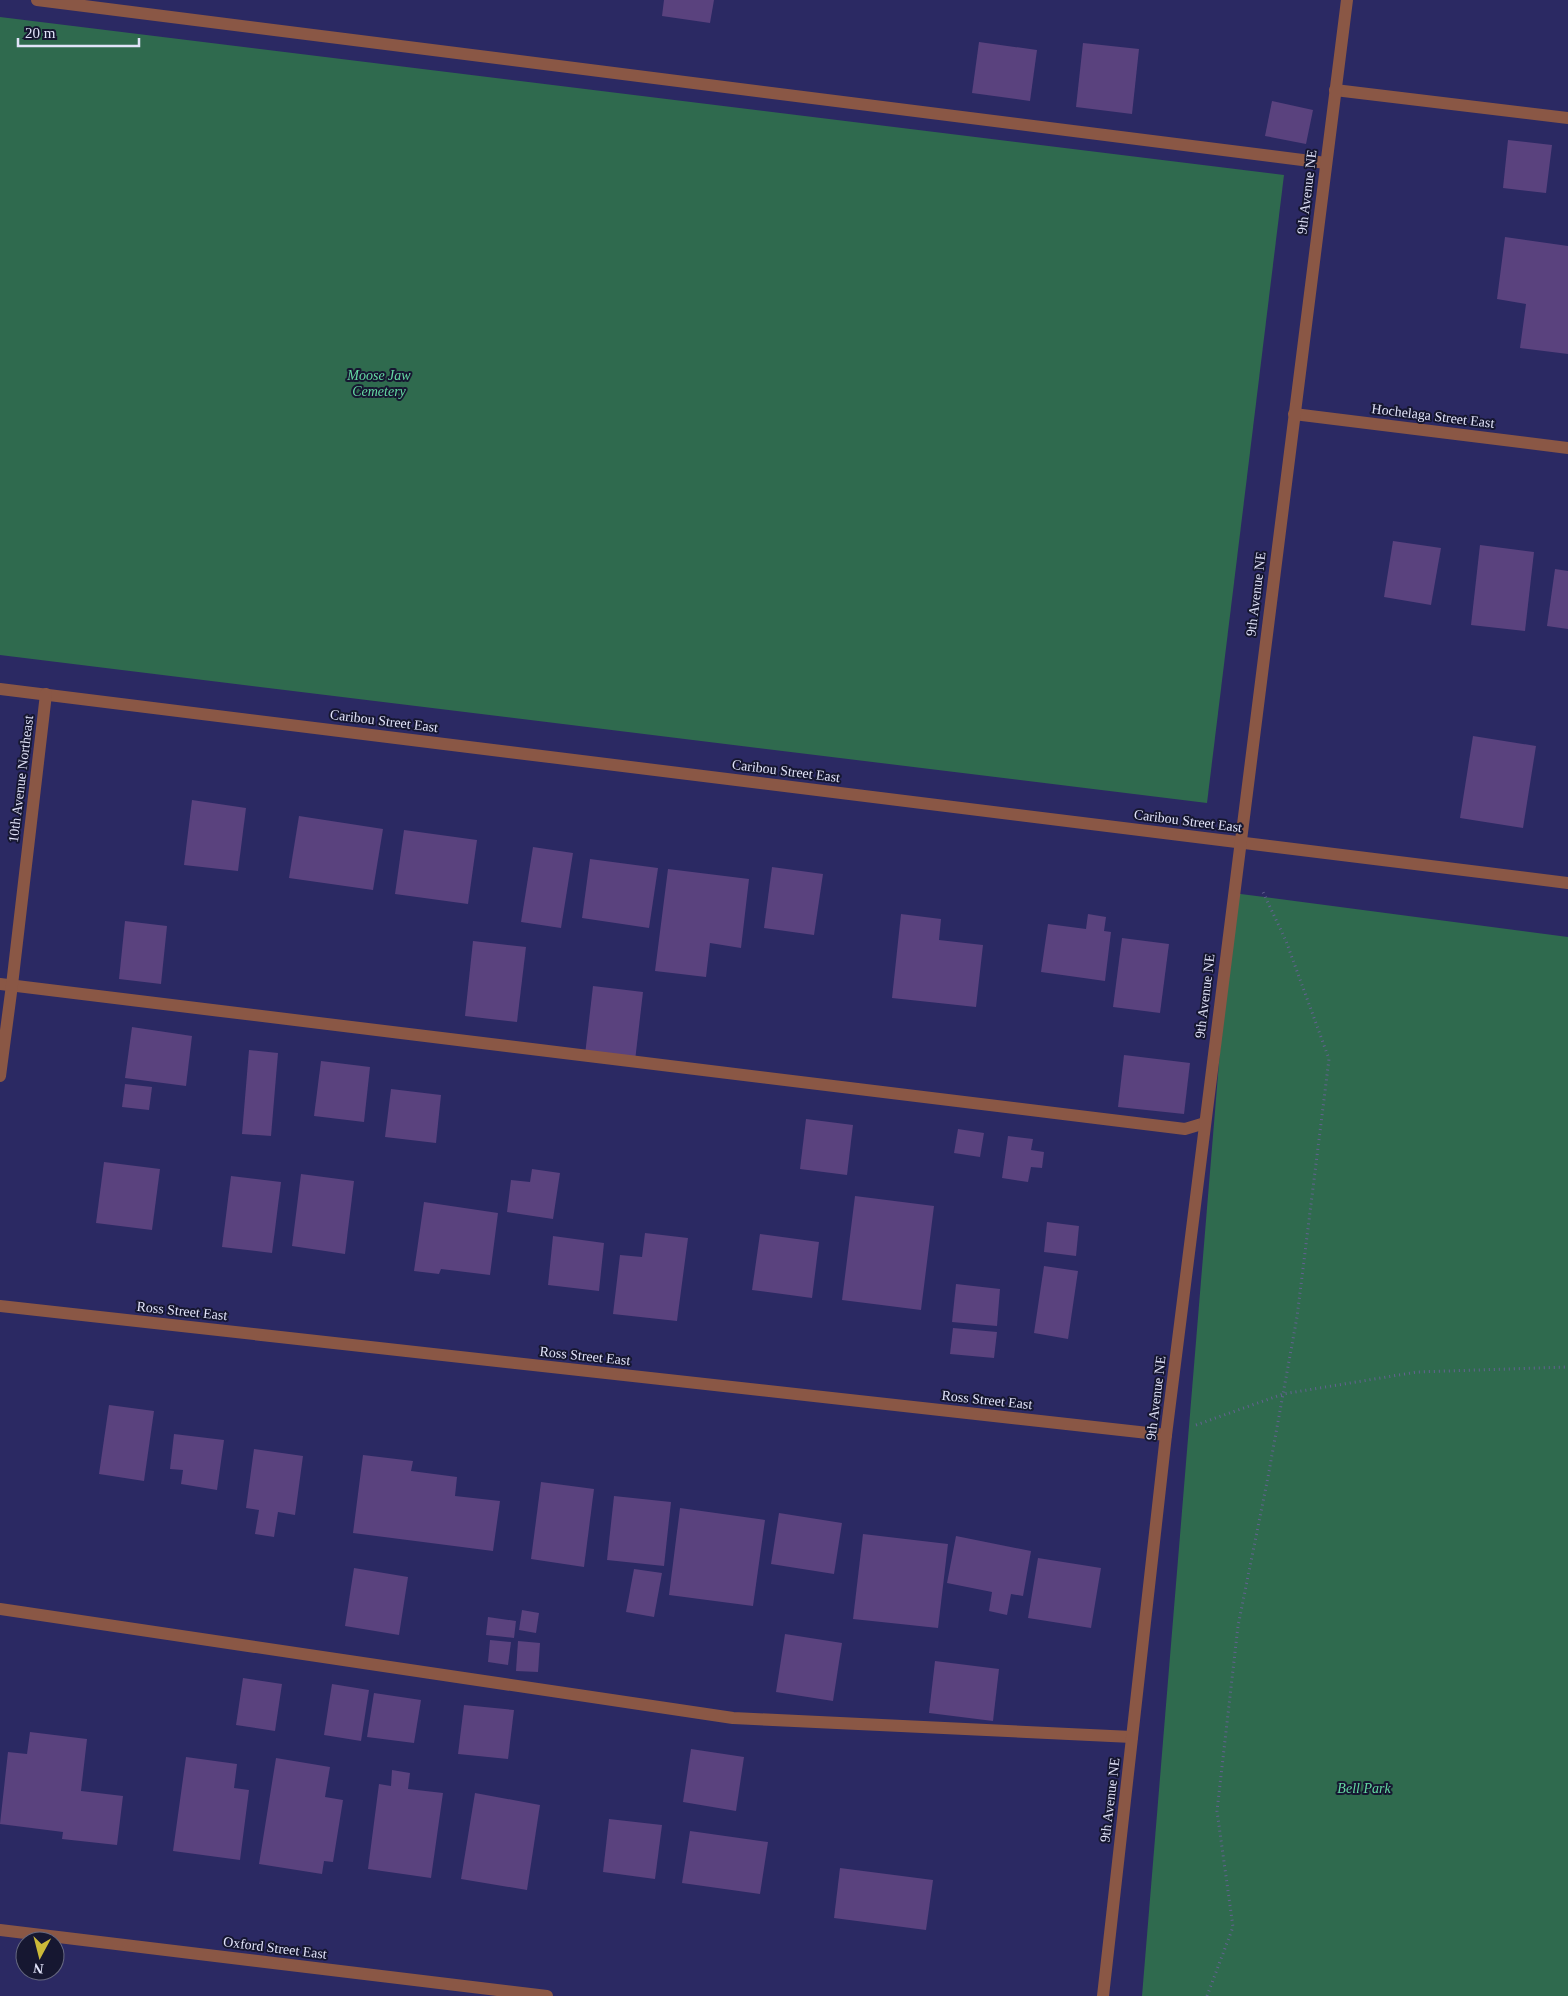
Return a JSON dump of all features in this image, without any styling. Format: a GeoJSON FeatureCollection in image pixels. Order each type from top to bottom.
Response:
{"type":"FeatureCollection","features":[{"type":"Feature","properties":{"kind":"street"},"geometry":{"type":"LineString","coordinates":[[38,0],[77,2],[1326,163]]}},
{"type":"Feature","properties":{"kind":"street","name":"9th Avenue NE"},"geometry":{"type":"LineString","coordinates":[[1103,1996],[1166,1435],[1347,0]]}},
{"type":"Feature","properties":{"kind":"street"},"geometry":{"type":"LineString","coordinates":[[1336,90],[1568,118]]}},
{"type":"Feature","properties":{"kind":"street","name":"Hochelaga Street East"},"geometry":{"type":"LineString","coordinates":[[1294,414],[1568,448]]}},
{"type":"Feature","properties":{"kind":"street","name":"Caribou Street East"},"geometry":{"type":"LineString","coordinates":[[0,689],[1568,883]]}},
{"type":"Feature","properties":{"kind":"street","name":"10th Avenue Northeast"},"geometry":{"type":"LineString","coordinates":[[0,1076],[6,985],[46,694]]}},
{"type":"Feature","properties":{"kind":"street"},"geometry":{"type":"LineString","coordinates":[[6,985],[1175,1128],[1185,1129],[1205,1123]]}},
{"type":"Feature","properties":{"kind":"street","name":"Ross Street East"},"geometry":{"type":"LineString","coordinates":[[0,1306],[1166,1435]]}},
{"type":"Feature","properties":{"kind":"street"},"geometry":{"type":"LineString","coordinates":[[0,1609],[733,1718],[1132,1737]]}},
{"type":"Feature","properties":{"kind":"street","name":"Oxford Street East"},"geometry":{"type":"LineString","coordinates":[[0,1930],[547,1996]]}},
{"type":"Feature","properties":{"kind":"path"},"geometry":{"type":"LineString","coordinates":[[1207,1996],[1233,1927],[1217,1810],[1238,1626],[1297,1318],[1329,1059],[1286,942],[1261,887]]}},
{"type":"Feature","properties":{"kind":"path"},"geometry":{"type":"LineString","coordinates":[[1166,1435],[1283,1394],[1417,1372],[1568,1367]]}},
{"type":"Feature","properties":{"kind":"green space","name":"Moose Jaw Cemetery"},"geometry":{"type":"Polygon","coordinates":[[[0,17],[1284,175],[1207,803],[0,655],[0,17]]]}},
{"type":"Feature","properties":{"kind":"green space","name":"Bell Park"},"geometry":{"type":"Polygon","coordinates":[[[1233,893],[1568,937],[1568,1996],[1142,1996],[1233,893]]]}},
{"type":"Feature","properties":{"kind":"building"},"geometry":{"type":"Polygon","coordinates":[[[664,0],[714,0],[710,23],[662,16],[664,0]]]}},
{"type":"Feature","properties":{"kind":"building"},"geometry":{"type":"Polygon","coordinates":[[[979,42],[1037,50],[1030,101],[972,93],[979,42]]]}},
{"type":"Feature","properties":{"kind":"building"},"geometry":{"type":"Polygon","coordinates":[[[1083,43],[1139,49],[1132,114],[1076,107],[1083,43]]]}},
{"type":"Feature","properties":{"kind":"building"},"geometry":{"type":"Polygon","coordinates":[[[1272,101],[1313,110],[1306,144],[1265,136],[1272,101]]]}},
{"type":"Feature","properties":{"kind":"building"},"geometry":{"type":"Polygon","coordinates":[[[1508,140],[1552,145],[1546,193],[1503,188],[1508,140]]]}},
{"type":"Feature","properties":{"kind":"building"},"geometry":{"type":"Polygon","coordinates":[[[1505,237],[1568,246],[1568,354],[1520,348],[1526,304],[1497,299],[1505,237]]]}},
{"type":"Feature","properties":{"kind":"building"},"geometry":{"type":"Polygon","coordinates":[[[1393,541],[1441,548],[1431,605],[1384,597],[1393,541]]]}},
{"type":"Feature","properties":{"kind":"building"},"geometry":{"type":"Polygon","coordinates":[[[1480,545],[1534,552],[1525,631],[1471,625],[1480,545]]]}},
{"type":"Feature","properties":{"kind":"building"},"geometry":{"type":"Polygon","coordinates":[[[1555,569],[1568,571],[1568,629],[1547,626],[1555,569]]]}},
{"type":"Feature","properties":{"kind":"building"},"geometry":{"type":"Polygon","coordinates":[[[1473,736],[1536,746],[1523,828],[1460,818],[1473,736]]]}},
{"type":"Feature","properties":{"kind":"building"},"geometry":{"type":"Polygon","coordinates":[[[192,800],[246,808],[238,871],[184,865],[192,800]]]}},
{"type":"Feature","properties":{"kind":"building"},"geometry":{"type":"Polygon","coordinates":[[[299,816],[383,829],[373,890],[289,878],[299,816]]]}},
{"type":"Feature","properties":{"kind":"building"},"geometry":{"type":"Polygon","coordinates":[[[404,830],[477,840],[468,904],[395,894],[404,830]]]}},
{"type":"Feature","properties":{"kind":"building"},"geometry":{"type":"Polygon","coordinates":[[[533,847],[573,853],[561,928],[521,922],[533,847]]]}},
{"type":"Feature","properties":{"kind":"building"},"geometry":{"type":"Polygon","coordinates":[[[590,859],[658,868],[649,928],[582,918],[590,859]]]}},
{"type":"Feature","properties":{"kind":"building"},"geometry":{"type":"Polygon","coordinates":[[[772,867],[823,874],[814,935],[764,928],[772,867]]]}},
{"type":"Feature","properties":{"kind":"building"},"geometry":{"type":"Polygon","coordinates":[[[668,869],[749,879],[741,948],[710,943],[706,977],[655,971],[668,869]]]}},
{"type":"Feature","properties":{"kind":"building"},"geometry":{"type":"Polygon","coordinates":[[[901,914],[941,919],[939,940],[983,945],[976,1007],[892,998],[901,914]]]}},
{"type":"Feature","properties":{"kind":"building"},"geometry":{"type":"Polygon","coordinates":[[[1088,914],[1106,917],[1104,931],[1111,932],[1105,981],[1041,972],[1048,924],[1086,929],[1088,914]]]}},
{"type":"Feature","properties":{"kind":"building"},"geometry":{"type":"Polygon","coordinates":[[[125,921],[167,926],[161,984],[119,979],[125,921]]]}},
{"type":"Feature","properties":{"kind":"building"},"geometry":{"type":"Polygon","coordinates":[[[1122,938],[1169,944],[1160,1013],[1113,1007],[1122,938]]]}},
{"type":"Feature","properties":{"kind":"building"},"geometry":{"type":"Polygon","coordinates":[[[473,941],[526,947],[517,1022],[465,1016],[473,941]]]}},
{"type":"Feature","properties":{"kind":"building"},"geometry":{"type":"Polygon","coordinates":[[[593,986],[643,992],[635,1061],[585,1055],[593,986]]]}},
{"type":"Feature","properties":{"kind":"building"},"geometry":{"type":"Polygon","coordinates":[[[132,1027],[192,1036],[186,1086],[125,1078],[132,1027]]]}},
{"type":"Feature","properties":{"kind":"building"},"geometry":{"type":"Polygon","coordinates":[[[249,1050],[278,1053],[271,1136],[242,1134],[249,1050]]]}},
{"type":"Feature","properties":{"kind":"building"},"geometry":{"type":"Polygon","coordinates":[[[1124,1055],[1190,1063],[1184,1114],[1118,1107],[1124,1055]]]}},
{"type":"Feature","properties":{"kind":"building"},"geometry":{"type":"Polygon","coordinates":[[[321,1061],[370,1067],[364,1122],[314,1116],[321,1061]]]}},
{"type":"Feature","properties":{"kind":"building"},"geometry":{"type":"Polygon","coordinates":[[[125,1084],[152,1087],[149,1110],[122,1107],[125,1084]]]}},
{"type":"Feature","properties":{"kind":"building"},"geometry":{"type":"Polygon","coordinates":[[[391,1089],[441,1095],[436,1143],[385,1137],[391,1089]]]}},
{"type":"Feature","properties":{"kind":"building"},"geometry":{"type":"Polygon","coordinates":[[[806,1119],[853,1125],[847,1175],[800,1169],[806,1119]]]}},
{"type":"Feature","properties":{"kind":"building"},"geometry":{"type":"Polygon","coordinates":[[[958,1129],[984,1133],[980,1157],[954,1153],[958,1129]]]}},
{"type":"Feature","properties":{"kind":"building"},"geometry":{"type":"Polygon","coordinates":[[[1008,1136],[1033,1139],[1031,1150],[1044,1152],[1042,1168],[1031,1167],[1028,1182],[1002,1178],[1008,1136]]]}},
{"type":"Feature","properties":{"kind":"building"},"geometry":{"type":"Polygon","coordinates":[[[104,1162],[160,1169],[152,1230],[96,1223],[104,1162]]]}},
{"type":"Feature","properties":{"kind":"building"},"geometry":{"type":"Polygon","coordinates":[[[532,1169],[560,1173],[553,1219],[507,1212],[511,1180],[530,1182],[532,1169]]]}},
{"type":"Feature","properties":{"kind":"building"},"geometry":{"type":"Polygon","coordinates":[[[301,1174],[354,1181],[345,1254],[292,1246],[301,1174]]]}},
{"type":"Feature","properties":{"kind":"building"},"geometry":{"type":"Polygon","coordinates":[[[231,1176],[281,1182],[272,1253],[222,1247],[231,1176]]]}},
{"type":"Feature","properties":{"kind":"building"},"geometry":{"type":"Polygon","coordinates":[[[855,1196],[934,1206],[921,1310],[842,1300],[855,1196]]]}},
{"type":"Feature","properties":{"kind":"building"},"geometry":{"type":"Polygon","coordinates":[[[424,1202],[498,1213],[490,1275],[441,1269],[439,1274],[414,1271],[424,1202]]]}},
{"type":"Feature","properties":{"kind":"building"},"geometry":{"type":"Polygon","coordinates":[[[1047,1222],[1079,1226],[1076,1256],[1044,1252],[1047,1222]]]}},
{"type":"Feature","properties":{"kind":"building"},"geometry":{"type":"Polygon","coordinates":[[[645,1233],[688,1238],[677,1321],[613,1314],[620,1255],[642,1257],[645,1233]]]}},
{"type":"Feature","properties":{"kind":"building"},"geometry":{"type":"Polygon","coordinates":[[[760,1234],[819,1242],[812,1298],[752,1290],[760,1234]]]}},
{"type":"Feature","properties":{"kind":"building"},"geometry":{"type":"Polygon","coordinates":[[[553,1236],[604,1243],[599,1291],[548,1285],[553,1236]]]}},
{"type":"Feature","properties":{"kind":"building"},"geometry":{"type":"Polygon","coordinates":[[[1044,1266],[1078,1271],[1068,1339],[1034,1333],[1044,1266]]]}},
{"type":"Feature","properties":{"kind":"building"},"geometry":{"type":"Polygon","coordinates":[[[956,1284],[1000,1289],[997,1326],[952,1322],[956,1284]]]}},
{"type":"Feature","properties":{"kind":"building"},"geometry":{"type":"Polygon","coordinates":[[[953,1328],[997,1332],[994,1358],[950,1354],[953,1328]]]}},
{"type":"Feature","properties":{"kind":"building"},"geometry":{"type":"Polygon","coordinates":[[[109,1405],[154,1411],[144,1481],[99,1474],[109,1405]]]}},
{"type":"Feature","properties":{"kind":"building"},"geometry":{"type":"Polygon","coordinates":[[[174,1434],[224,1440],[217,1490],[181,1484],[183,1470],[170,1469],[174,1434]]]}},
{"type":"Feature","properties":{"kind":"building"},"geometry":{"type":"Polygon","coordinates":[[[254,1449],[303,1456],[295,1515],[278,1512],[274,1537],[255,1534],[259,1510],[246,1508],[254,1449]]]}},
{"type":"Feature","properties":{"kind":"building"},"geometry":{"type":"Polygon","coordinates":[[[363,1455],[413,1461],[411,1471],[457,1477],[455,1496],[500,1501],[493,1551],[353,1533],[363,1455]]]}},
{"type":"Feature","properties":{"kind":"building"},"geometry":{"type":"Polygon","coordinates":[[[541,1482],[594,1489],[584,1567],[531,1559],[541,1482]]]}},
{"type":"Feature","properties":{"kind":"building"},"geometry":{"type":"Polygon","coordinates":[[[614,1496],[671,1502],[664,1566],[607,1560],[614,1496]]]}},
{"type":"Feature","properties":{"kind":"building"},"geometry":{"type":"Polygon","coordinates":[[[680,1508],[765,1520],[753,1606],[669,1595],[680,1508]]]}},
{"type":"Feature","properties":{"kind":"building"},"geometry":{"type":"Polygon","coordinates":[[[779,1513],[842,1523],[834,1574],[771,1564],[779,1513]]]}},
{"type":"Feature","properties":{"kind":"building"},"geometry":{"type":"Polygon","coordinates":[[[863,1534],[948,1544],[938,1628],[853,1619],[863,1534]]]}},
{"type":"Feature","properties":{"kind":"building"},"geometry":{"type":"Polygon","coordinates":[[[956,1536],[1031,1551],[1023,1596],[1011,1594],[1007,1615],[989,1611],[992,1592],[947,1583],[956,1536]]]}},
{"type":"Feature","properties":{"kind":"building"},"geometry":{"type":"Polygon","coordinates":[[[1038,1558],[1101,1568],[1091,1628],[1028,1618],[1038,1558]]]}},
{"type":"Feature","properties":{"kind":"building"},"geometry":{"type":"Polygon","coordinates":[[[354,1568],[408,1577],[399,1635],[345,1626],[354,1568]]]}},
{"type":"Feature","properties":{"kind":"building"},"geometry":{"type":"Polygon","coordinates":[[[634,1569],[662,1573],[654,1617],[626,1612],[634,1569]]]}},
{"type":"Feature","properties":{"kind":"building"},"geometry":{"type":"Polygon","coordinates":[[[522,1610],[539,1613],[536,1633],[519,1630],[522,1610]]]}},
{"type":"Feature","properties":{"kind":"building"},"geometry":{"type":"Polygon","coordinates":[[[488,1617],[516,1621],[514,1638],[486,1635],[488,1617]]]}},
{"type":"Feature","properties":{"kind":"building"},"geometry":{"type":"Polygon","coordinates":[[[785,1634],[842,1643],[833,1701],[776,1692],[785,1634]]]}},
{"type":"Feature","properties":{"kind":"building"},"geometry":{"type":"Polygon","coordinates":[[[490,1640],[511,1642],[508,1665],[488,1662],[490,1640]]]}},
{"type":"Feature","properties":{"kind":"building"},"geometry":{"type":"Polygon","coordinates":[[[518,1641],[540,1643],[538,1672],[516,1671],[518,1641]]]}},
{"type":"Feature","properties":{"kind":"building"},"geometry":{"type":"Polygon","coordinates":[[[935,1661],[999,1669],[993,1721],[929,1713],[935,1661]]]}},
{"type":"Feature","properties":{"kind":"building"},"geometry":{"type":"Polygon","coordinates":[[[243,1678],[282,1684],[275,1731],[236,1725],[243,1678]]]}},
{"type":"Feature","properties":{"kind":"building"},"geometry":{"type":"Polygon","coordinates":[[[332,1684],[369,1690],[361,1741],[324,1735],[332,1684]]]}},
{"type":"Feature","properties":{"kind":"building"},"geometry":{"type":"Polygon","coordinates":[[[374,1693],[421,1700],[414,1743],[367,1737],[374,1693]]]}},
{"type":"Feature","properties":{"kind":"building"},"geometry":{"type":"Polygon","coordinates":[[[464,1705],[514,1710],[508,1759],[458,1754],[464,1705]]]}},
{"type":"Feature","properties":{"kind":"building"},"geometry":{"type":"Polygon","coordinates":[[[30,1732],[87,1739],[81,1791],[123,1796],[117,1845],[62,1839],[63,1832],[0,1824],[8,1752],[27,1754],[30,1732]]]}},
{"type":"Feature","properties":{"kind":"building"},"geometry":{"type":"Polygon","coordinates":[[[691,1749],[744,1757],[736,1811],[683,1802],[691,1749]]]}},
{"type":"Feature","properties":{"kind":"building"},"geometry":{"type":"Polygon","coordinates":[[[186,1757],[237,1764],[234,1788],[249,1790],[240,1860],[173,1851],[186,1757]]]}},
{"type":"Feature","properties":{"kind":"building"},"geometry":{"type":"Polygon","coordinates":[[[276,1758],[330,1767],[325,1797],[343,1800],[333,1862],[324,1861],[322,1874],[259,1864],[276,1758]]]}},
{"type":"Feature","properties":{"kind":"building"},"geometry":{"type":"Polygon","coordinates":[[[392,1770],[410,1773],[408,1789],[443,1793],[431,1878],[368,1869],[379,1784],[391,1786],[392,1770]]]}},
{"type":"Feature","properties":{"kind":"building"},"geometry":{"type":"Polygon","coordinates":[[[475,1793],[540,1805],[527,1890],[461,1879],[475,1793]]]}},
{"type":"Feature","properties":{"kind":"building"},"geometry":{"type":"Polygon","coordinates":[[[609,1819],[662,1825],[655,1879],[603,1872],[609,1819]]]}},
{"type":"Feature","properties":{"kind":"building"},"geometry":{"type":"Polygon","coordinates":[[[690,1831],[768,1842],[760,1894],[682,1883],[690,1831]]]}},
{"type":"Feature","properties":{"kind":"building"},"geometry":{"type":"Polygon","coordinates":[[[840,1868],[933,1880],[926,1930],[834,1918],[840,1868]]]}}]}
